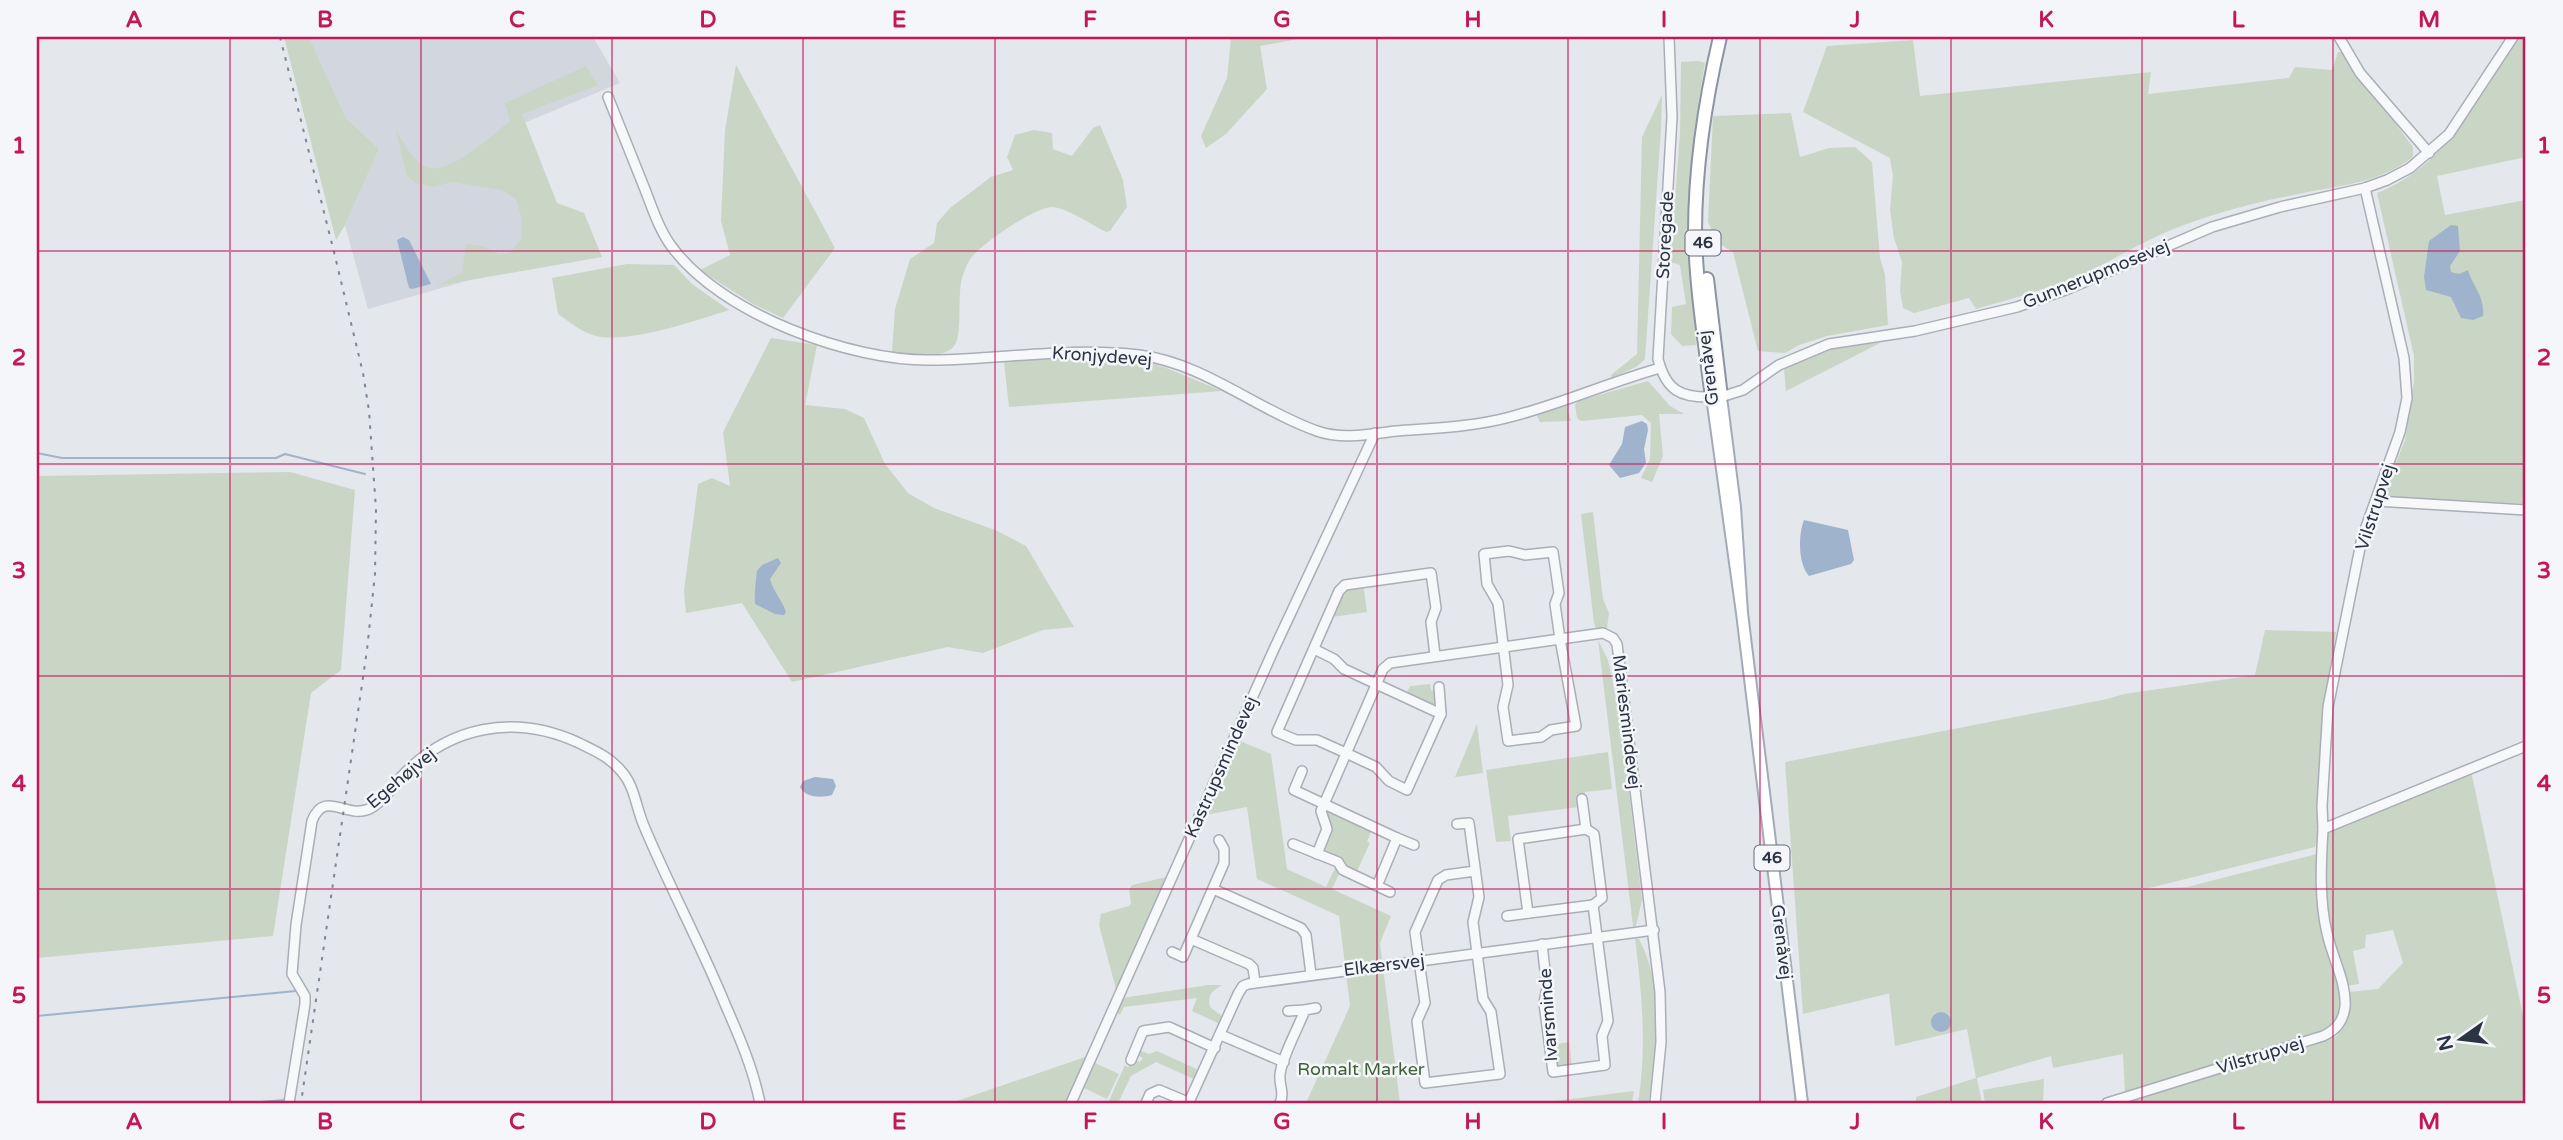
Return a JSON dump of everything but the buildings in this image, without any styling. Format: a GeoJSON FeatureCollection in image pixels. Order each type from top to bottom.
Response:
{"type":"FeatureCollection","features":[{"type":"Feature","properties":{"kind":"highway","name":"Grenåvej"},"geometry":{"type":"LineString","coordinates":[[1717,397],[1703,253],[1699,163],[1703,120],[1720,37]]}},
{"type":"Feature","properties":{"kind":"main road","name":"Grenåvej"},"geometry":{"type":"LineString","coordinates":[[1717,397],[1735,508],[1742,613],[1802,1103]]}},
{"type":"Feature","properties":{"kind":"street","name":"Storegade"},"geometry":{"type":"LineString","coordinates":[[1660,368],[1658,350],[1672,117],[1669,37]]}},
{"type":"Feature","properties":{"kind":"street"},"geometry":{"type":"LineString","coordinates":[[2339,37],[2360,73],[2429,153]]}},
{"type":"Feature","properties":{"kind":"street","name":"Gunnerupmosevej"},"geometry":{"type":"LineString","coordinates":[[1717,397],[1743,390],[1779,365],[1829,344],[1915,331],[2017,307],[2068,289],[2212,228],[2280,207],[2365,188],[2410,168],[2456,125],[2514,37]]}},
{"type":"Feature","properties":{"kind":"street","name":"Kronjydevej"},"geometry":{"type":"LineString","coordinates":[[607,97],[662,229],[680,258],[706,281],[792,331],[900,359],[976,359],[1073,351],[1154,357],[1206,376],[1321,433],[1335,435],[1480,424],[1512,417],[1660,368]]}},
{"type":"Feature","properties":{"kind":"street","name":"Vilstrupvej"},"geometry":{"type":"LineString","coordinates":[[2107,1103],[2323,1036],[2340,1025],[2345,1004],[2325,921],[2322,806],[2328,707],[2362,538],[2400,432],[2407,398],[2404,358],[2365,188]]}},
{"type":"Feature","properties":{"kind":"street"},"geometry":{"type":"LineString","coordinates":[[1660,368],[1677,392],[1695,398],[1717,397]]}},
{"type":"Feature","properties":{"kind":"street","name":"Kastrupsmindevej"},"geometry":{"type":"LineString","coordinates":[[1071,1103],[1274,649],[1375,433]]}},
{"type":"Feature","properties":{"kind":"street"},"geometry":{"type":"LineString","coordinates":[[2376,501],[2526,510]]}},
{"type":"Feature","properties":{"kind":"street"},"geometry":{"type":"LineString","coordinates":[[1509,551],[1525,555],[1553,552],[1559,593],[1555,604],[1560,639],[1576,726],[1551,730],[1541,737],[1508,741],[1503,707],[1508,685],[1498,603],[1489,590],[1484,554],[1509,551]]}},
{"type":"Feature","properties":{"kind":"street"},"geometry":{"type":"LineString","coordinates":[[1434,655],[1431,622],[1436,608],[1431,573],[1345,585],[1339,591],[1277,732],[1296,740],[1317,740],[1376,767],[1389,781],[1407,790],[1441,714],[1439,687]]}},
{"type":"Feature","properties":{"kind":"street","name":"Mariesmindevej"},"geometry":{"type":"LineString","coordinates":[[1324,803],[1383,669],[1390,663],[1603,634],[1613,638],[1617,644],[1660,992],[1661,1042],[1655,1103]]}},
{"type":"Feature","properties":{"kind":"street"},"geometry":{"type":"LineString","coordinates":[[1314,649],[1334,659],[1343,669],[1441,714]]}},
{"type":"Feature","properties":{"kind":"street","name":"Egehøjvej"},"geometry":{"type":"LineString","coordinates":[[289,1103],[305,1004],[305,996],[292,974],[296,925],[316,810],[321,806],[358,811],[370,808],[407,770],[440,745],[467,732],[504,727],[566,737],[607,756],[626,776],[643,824],[743,1044],[760,1103]]}},
{"type":"Feature","properties":{"kind":"street"},"geometry":{"type":"LineString","coordinates":[[2323,829],[2526,746]]}},
{"type":"Feature","properties":{"kind":"street"},"geometry":{"type":"LineString","coordinates":[[1302,771],[1294,790],[1414,845]]}},
{"type":"Feature","properties":{"kind":"street"},"geometry":{"type":"LineString","coordinates":[[1582,799],[1586,829]]}},
{"type":"Feature","properties":{"kind":"street"},"geometry":{"type":"LineString","coordinates":[[1317,853],[1327,829],[1321,811],[1324,803]]}},
{"type":"Feature","properties":{"kind":"street"},"geometry":{"type":"LineString","coordinates":[[1457,824],[1469,822],[1479,898],[1473,922],[1483,999],[1491,1012],[1500,1074],[1425,1083],[1417,1021],[1425,1003],[1415,932],[1437,881],[1446,875],[1475,871]]}},
{"type":"Feature","properties":{"kind":"street"},"geometry":{"type":"LineString","coordinates":[[1507,916],[1593,905],[1602,898],[1594,834],[1586,829],[1518,839],[1528,913]]}},
{"type":"Feature","properties":{"kind":"street"},"geometry":{"type":"LineString","coordinates":[[1377,886],[1397,838]]}},
{"type":"Feature","properties":{"kind":"street"},"geometry":{"type":"LineString","coordinates":[[1172,952],[1183,957],[1224,863],[1219,840]]}},
{"type":"Feature","properties":{"kind":"street"},"geometry":{"type":"LineString","coordinates":[[1293,844],[1338,862],[1343,870],[1390,892]]}},
{"type":"Feature","properties":{"kind":"street"},"geometry":{"type":"LineString","coordinates":[[1213,889],[1301,928],[1306,935],[1311,974]]}},
{"type":"Feature","properties":{"kind":"street"},"geometry":{"type":"LineString","coordinates":[[1593,905],[1598,937]]}},
{"type":"Feature","properties":{"kind":"street","name":"Elkærsvej"},"geometry":{"type":"LineString","coordinates":[[1255,982],[1654,930]]}},
{"type":"Feature","properties":{"kind":"street","name":"Ivarsminde"},"geometry":{"type":"LineString","coordinates":[[1542,944],[1547,988],[1544,1003],[1553,1072],[1605,1065],[1602,1036],[1608,1021],[1598,937]]}},
{"type":"Feature","properties":{"kind":"street"},"geometry":{"type":"LineString","coordinates":[[1146,1103],[1150,1094],[1159,1090],[1189,1103],[1243,986],[1255,982],[1253,968],[1249,964],[1191,939]]}},
{"type":"Feature","properties":{"kind":"street"},"geometry":{"type":"LineString","coordinates":[[1279,1103],[1283,1096],[1280,1076],[1284,1062],[1311,1009],[1288,1011]]}},
{"type":"Feature","properties":{"kind":"street"},"geometry":{"type":"LineString","coordinates":[[1131,1060],[1143,1031],[1169,1027],[1215,1048]]}},
{"type":"Feature","properties":{"kind":"street"},"geometry":{"type":"LineString","coordinates":[[1220,1035],[1284,1062]]}},
{"type":"Feature","properties":{"kind":"shaded area"},"geometry":{"type":"Polygon","coordinates":[[[309,37],[593,37],[620,83],[512,128],[536,261],[368,309],[345,225],[379,149],[346,118],[309,37]]]}},
{"type":"Feature","properties":{"kind":"green space"},"geometry":{"type":"Polygon","coordinates":[[[284,37],[309,37],[346,118],[379,149],[336,240],[284,37]]]}},
{"type":"Feature","properties":{"kind":"green space"},"geometry":{"type":"Polygon","coordinates":[[[1231,37],[1309,37],[1260,46],[1267,89],[1226,134],[1206,148],[1201,136],[1227,78],[1231,37]]]}},
{"type":"Feature","properties":{"kind":"green space"},"geometry":{"type":"Polygon","coordinates":[[[2517,37],[2526,37],[2526,157],[2437,176],[2445,215],[2526,200],[2526,504],[2383,497],[2405,440],[2414,382],[2414,356],[2377,193],[2423,166],[2442,148],[2475,105],[2517,37]]]}},
{"type":"Feature","properties":{"kind":"green space"},"geometry":{"type":"Polygon","coordinates":[[[1913,40],[1920,96],[2151,72],[2148,94],[2289,78],[2295,67],[2332,70],[2338,52],[2342,52],[2413,147],[2413,157],[2389,172],[2363,181],[2261,202],[2184,225],[2070,280],[2043,289],[1976,309],[1969,298],[1914,313],[1903,308],[1900,291],[1902,262],[1894,238],[1890,210],[1893,176],[1890,158],[1803,112],[1827,46],[1913,40]]]}},
{"type":"Feature","properties":{"kind":"green space"},"geometry":{"type":"Polygon","coordinates":[[[1681,62],[1705,63],[1690,190],[1696,345],[1682,346],[1671,334],[1672,307],[1686,304],[1680,265],[1670,262],[1680,134],[1681,62]]]}},
{"type":"Feature","properties":{"kind":"green space"},"geometry":{"type":"Polygon","coordinates":[[[736,65],[835,248],[783,318],[753,304],[700,270],[730,255],[721,221],[725,130],[736,65]]]}},
{"type":"Feature","properties":{"kind":"green space"},"geometry":{"type":"Polygon","coordinates":[[[586,66],[598,85],[522,114],[557,203],[584,213],[602,257],[436,286],[462,273],[466,244],[483,246],[500,255],[510,253],[521,239],[522,220],[516,199],[502,190],[451,182],[434,187],[416,183],[407,176],[396,131],[408,150],[424,166],[445,166],[469,153],[510,121],[505,103],[586,66]]]}},
{"type":"Feature","properties":{"kind":"green space"},"geometry":{"type":"Polygon","coordinates":[[[1662,95],[1645,359],[1636,367],[1612,378],[1611,375],[1637,354],[1642,137],[1662,95]]]}},
{"type":"Feature","properties":{"kind":"green space"},"geometry":{"type":"Polygon","coordinates":[[[1791,113],[1800,157],[1829,148],[1855,147],[1872,162],[1888,325],[1827,336],[1799,345],[1785,353],[1758,351],[1733,252],[1718,243],[1708,222],[1713,116],[1791,113]]]}},
{"type":"Feature","properties":{"kind":"green space"},"geometry":{"type":"Polygon","coordinates":[[[1100,125],[1123,180],[1127,207],[1110,231],[1106,232],[1052,207],[1022,219],[985,244],[968,262],[962,278],[958,334],[954,346],[949,351],[934,355],[892,352],[895,309],[910,259],[934,243],[937,223],[950,208],[991,177],[1013,170],[1007,157],[1015,135],[1034,130],[1052,133],[1053,149],[1072,156],[1093,128],[1100,125]]]}},
{"type":"Feature","properties":{"kind":"green space"},"geometry":{"type":"Polygon","coordinates":[[[627,264],[674,265],[692,284],[729,310],[665,329],[615,337],[589,334],[558,314],[552,278],[627,264]]]}},
{"type":"Feature","properties":{"kind":"green space"},"geometry":{"type":"Polygon","coordinates":[[[771,338],[817,345],[805,405],[845,409],[864,418],[885,464],[908,493],[934,508],[995,530],[1026,546],[1074,627],[1043,630],[983,653],[948,647],[792,682],[742,603],[686,613],[684,591],[698,484],[712,478],[730,486],[723,432],[771,338]]]}},
{"type":"Feature","properties":{"kind":"green space"},"geometry":{"type":"Polygon","coordinates":[[[1880,343],[1786,391],[1784,369],[1799,360],[1842,345],[1880,343]]]}},
{"type":"Feature","properties":{"kind":"green space"},"geometry":{"type":"Polygon","coordinates":[[[1063,356],[1133,359],[1164,367],[1222,391],[1009,407],[1004,362],[1063,356]]]}},
{"type":"Feature","properties":{"kind":"green space"},"geometry":{"type":"Polygon","coordinates":[[[1648,381],[1670,406],[1684,414],[1659,414],[1663,456],[1652,482],[1641,478],[1650,459],[1651,423],[1642,415],[1581,421],[1577,418],[1575,405],[1578,401],[1648,381]]]}},
{"type":"Feature","properties":{"kind":"green space"},"geometry":{"type":"Polygon","coordinates":[[[1566,404],[1571,421],[1540,422],[1537,416],[1540,412],[1566,404]]]}},
{"type":"Feature","properties":{"kind":"green space"},"geometry":{"type":"Polygon","coordinates":[[[290,472],[355,490],[341,670],[311,693],[273,936],[37,958],[37,476],[290,472]]]}},
{"type":"Feature","properties":{"kind":"green space"},"geometry":{"type":"Polygon","coordinates":[[[1593,512],[1603,599],[1609,613],[1607,628],[1596,628],[1594,623],[1581,514],[1593,512]]]}},
{"type":"Feature","properties":{"kind":"green space"},"geometry":{"type":"Polygon","coordinates":[[[1363,583],[1367,612],[1332,617],[1345,588],[1363,583]]]}},
{"type":"Feature","properties":{"kind":"green space"},"geometry":{"type":"Polygon","coordinates":[[[2265,630],[2336,632],[2323,726],[2315,847],[2145,889],[2187,887],[2317,854],[2320,857],[2324,935],[2342,998],[2339,1020],[2323,1033],[2125,1094],[2123,1054],[2053,1068],[2051,1056],[1977,1078],[1982,1103],[1916,1103],[1916,1097],[1976,1078],[1967,1029],[1895,1046],[1891,993],[1803,1014],[1785,762],[2124,694],[2255,675],[2265,630]]]}},
{"type":"Feature","properties":{"kind":"green space"},"geometry":{"type":"Polygon","coordinates":[[[1598,640],[1608,660],[1620,718],[1642,900],[1636,926],[1633,926],[1598,640]]]}},
{"type":"Feature","properties":{"kind":"green space"},"geometry":{"type":"Polygon","coordinates":[[[1430,684],[1431,690],[1437,692],[1438,705],[1435,708],[1406,694],[1410,686],[1430,684]]]}},
{"type":"Feature","properties":{"kind":"green space"},"geometry":{"type":"Polygon","coordinates":[[[1477,724],[1483,773],[1455,777],[1477,724]]]}},
{"type":"Feature","properties":{"kind":"green space","name":"Romalt Marker"},"geometry":{"type":"Polygon","coordinates":[[[1238,740],[1271,754],[1287,869],[1326,887],[1337,864],[1341,870],[1332,889],[1391,916],[1380,943],[1400,1103],[1306,1103],[1350,1006],[1339,916],[1257,879],[1247,807],[1201,816],[1238,740]]]}},
{"type":"Feature","properties":{"kind":"green space"},"geometry":{"type":"Polygon","coordinates":[[[1608,752],[1612,789],[1585,792],[1579,807],[1508,816],[1511,841],[1496,842],[1486,770],[1608,752]]]}},
{"type":"Feature","properties":{"kind":"green space"},"geometry":{"type":"Polygon","coordinates":[[[2471,771],[2526,1030],[2526,1103],[2126,1103],[2337,1036],[2348,1014],[2348,992],[2378,989],[2403,963],[2393,930],[2366,935],[2365,948],[2353,951],[2359,984],[2346,986],[2331,934],[2327,908],[2327,832],[2471,771]]]}},
{"type":"Feature","properties":{"kind":"green space"},"geometry":{"type":"Polygon","coordinates":[[[1328,809],[1372,829],[1367,842],[1370,843],[1356,873],[1321,852],[1323,811],[1328,809]]]}},
{"type":"Feature","properties":{"kind":"green space"},"geometry":{"type":"Polygon","coordinates":[[[1171,876],[1117,993],[1099,925],[1101,914],[1129,906],[1129,890],[1132,885],[1171,876]]]}},
{"type":"Feature","properties":{"kind":"green space"},"geometry":{"type":"Polygon","coordinates":[[[1635,938],[1639,939],[1647,958],[1655,999],[1655,1041],[1649,1103],[1638,1103],[1643,1021],[1635,938]]]}},
{"type":"Feature","properties":{"kind":"green space"},"geometry":{"type":"Polygon","coordinates":[[[1222,985],[1213,991],[1209,999],[1210,1007],[1222,1016],[1220,1024],[1192,1011],[1197,998],[1124,1007],[1120,1015],[1116,1012],[1122,998],[1222,985]]]}},
{"type":"Feature","properties":{"kind":"green space"},"geometry":{"type":"Polygon","coordinates":[[[1569,1042],[1572,1067],[1561,1069],[1555,1066],[1551,1045],[1569,1042]]]}},
{"type":"Feature","properties":{"kind":"green space"},"geometry":{"type":"Polygon","coordinates":[[[1136,1049],[1149,1054],[1157,1051],[1201,1071],[1196,1080],[1156,1062],[1131,1076],[1118,1103],[1108,1103],[1125,1065],[1128,1067],[1134,1060],[1140,1062],[1143,1058],[1137,1055],[1136,1049]]]}},
{"type":"Feature","properties":{"kind":"green space"},"geometry":{"type":"Polygon","coordinates":[[[1088,1056],[1067,1103],[951,1103],[1088,1056]]]}},
{"type":"Feature","properties":{"kind":"green space"},"geometry":{"type":"Polygon","coordinates":[[[1095,1063],[1119,1074],[1107,1099],[1084,1088],[1095,1063]]]}},
{"type":"Feature","properties":{"kind":"green space"},"geometry":{"type":"Polygon","coordinates":[[[2044,1079],[2043,1103],[1985,1103],[1983,1090],[2044,1079]]]}},
{"type":"Feature","properties":{"kind":"green space"},"geometry":{"type":"Polygon","coordinates":[[[1634,1091],[1632,1103],[1539,1103],[1634,1091]]]}},
{"type":"Feature","properties":{"kind":"water"},"geometry":{"type":"Polygon","coordinates":[[[2451,225],[2458,226],[2460,251],[2450,266],[2451,272],[2459,274],[2468,270],[2482,303],[2483,316],[2473,320],[2461,318],[2451,297],[2426,290],[2424,277],[2429,241],[2451,225]]]}},
{"type":"Feature","properties":{"kind":"water"},"geometry":{"type":"Polygon","coordinates":[[[403,237],[409,240],[431,284],[409,288],[397,240],[403,237]]]}},
{"type":"Feature","properties":{"kind":"water"},"geometry":{"type":"Polygon","coordinates":[[[1642,421],[1647,424],[1648,430],[1644,449],[1646,463],[1639,473],[1620,478],[1609,465],[1622,444],[1625,427],[1642,421]]]}},
{"type":"Feature","properties":{"kind":"water"},"geometry":{"type":"Polygon","coordinates":[[[1804,520],[1848,530],[1854,560],[1851,564],[1809,576],[1805,571],[1800,549],[1804,520]]]}},
{"type":"Feature","properties":{"kind":"water"},"geometry":{"type":"Polygon","coordinates":[[[778,558],[781,563],[770,579],[786,612],[784,615],[775,614],[755,604],[757,571],[762,565],[778,558]]]}},
{"type":"Feature","properties":{"kind":"water"},"geometry":{"type":"Polygon","coordinates":[[[815,777],[833,779],[836,786],[832,795],[814,796],[802,791],[800,787],[803,781],[815,777]]]}},
{"type":"Feature","properties":{"kind":"water"},"geometry":{"type":"Polygon","coordinates":[[[1941,1012],[1948,1015],[1951,1022],[1948,1029],[1941,1032],[1934,1029],[1931,1022],[1934,1015],[1941,1012]]]}},
{"type":"Feature","properties":{"kind":"waterway"},"geometry":{"type":"LineString","coordinates":[[37,453],[62,458],[276,458],[285,454],[365,474]]}},
{"type":"Feature","properties":{"kind":"waterway"},"geometry":{"type":"LineString","coordinates":[[37,1016],[296,991]]}},
{"type":"Feature","properties":{"kind":"waterway"},"geometry":{"type":"LineString","coordinates":[[247,1103],[285,1100]]}},
{"type":"Feature","properties":{"kind":"railway"},"geometry":{"type":"LineString","coordinates":[[280,37],[363,373],[369,411],[376,509],[375,574],[367,650],[301,1103]]}}]}
